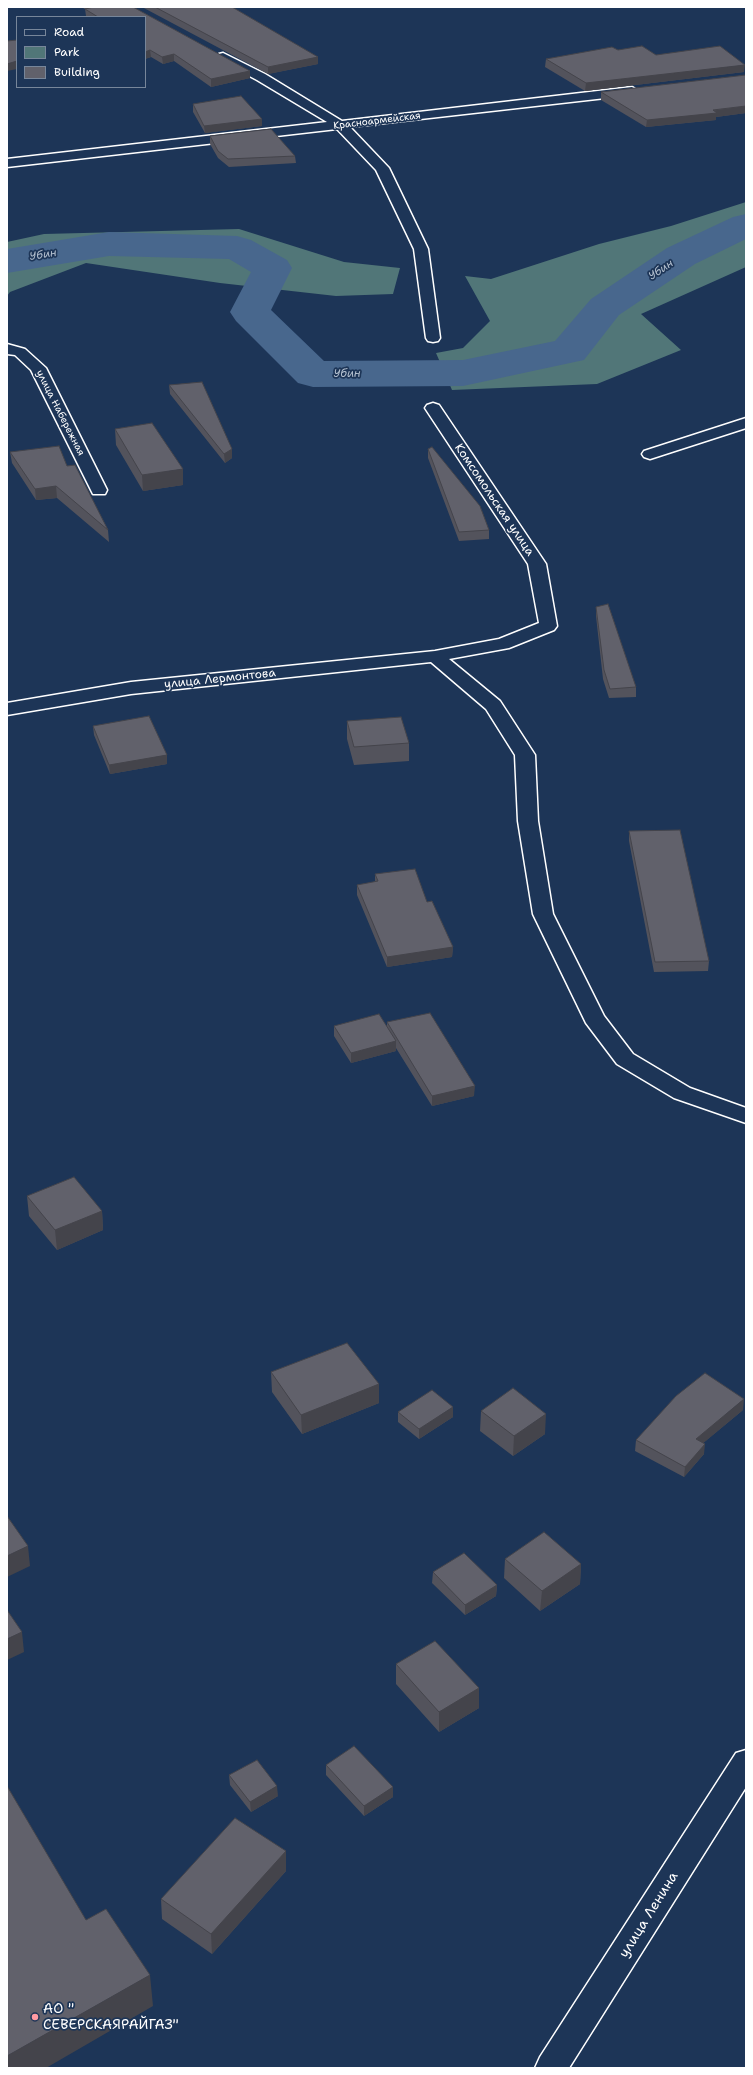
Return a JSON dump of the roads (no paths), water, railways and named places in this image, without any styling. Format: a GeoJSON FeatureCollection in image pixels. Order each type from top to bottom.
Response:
{"type":"FeatureCollection","features":[{"type":"Feature","properties":{"kind":"street"},"geometry":{"type":"LineString","coordinates":[[214,52],[261,77],[340,125],[382,168],[420,250],[433,338]]}},
{"type":"Feature","properties":{"kind":"street","name":"Красноармейская"},"geometry":{"type":"LineString","coordinates":[[7,163],[268,131],[340,125],[645,89]]}},
{"type":"Feature","properties":{"kind":"street","name":"улица Набережная"},"geometry":{"type":"LineString","coordinates":[[7,349],[20,352],[38,368],[99,490]]}},
{"type":"Feature","properties":{"kind":"street","name":"Комсомольская улица"},"geometry":{"type":"LineString","coordinates":[[433,408],[537,564],[548,626],[503,644],[435,656]]}},
{"type":"Feature","properties":{"kind":"street"},"geometry":{"type":"LineString","coordinates":[[650,454],[746,423]]}},
{"type":"Feature","properties":{"kind":"street"},"geometry":{"type":"LineString","coordinates":[[435,656],[493,705],[525,755],[528,821],[543,914],[594,1018],[625,1058],[682,1093],[746,1116]]}},
{"type":"Feature","properties":{"kind":"street","name":"улица Лермонтова"},"geometry":{"type":"LineString","coordinates":[[7,709],[131,688],[435,656]]}},
{"type":"Feature","properties":{"kind":"street","name":"улица Ленина"},"geometry":{"type":"LineString","coordinates":[[551,2068],[746,1762]]}},
{"type":"Feature","properties":{"kind":"waterway","name":"Убин"},"geometry":{"type":"LineString","coordinates":[[7,261],[109,244],[237,248],[273,268],[250,312],[313,374],[463,373],[569,351],[605,307],[681,256],[746,225]]}},
{"type":"Feature","properties":{"kind":"place","name":"АО \" СЕВЕРСКАЯРАЙГАЗ\""},"geometry":{"type":"Point","coordinates":[35,2017]}}]}
